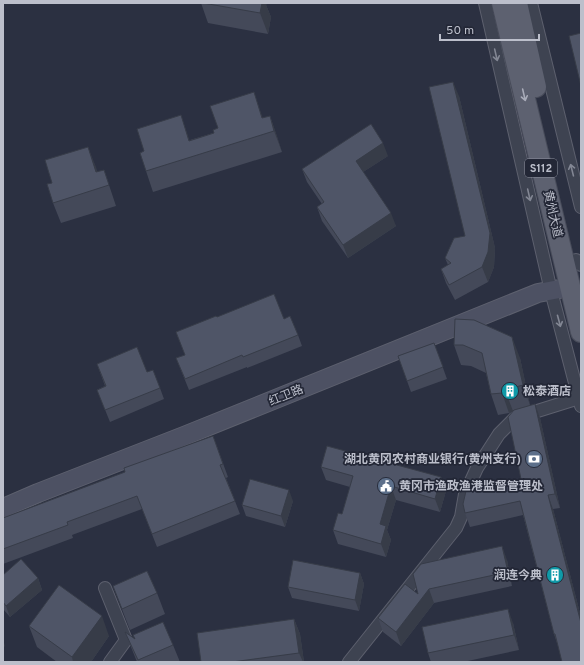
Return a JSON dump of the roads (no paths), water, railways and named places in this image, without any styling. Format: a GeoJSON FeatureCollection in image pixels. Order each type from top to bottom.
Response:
{"type":"FeatureCollection","features":[{"type":"Feature","properties":{"kind":"main road","name":"黄州大道"},"geometry":{"type":"LineString","coordinates":[[502,3],[567,287],[581,332]]}},
{"type":"Feature","properties":{"kind":"main road","name":"黄州大道"},"geometry":{"type":"LineString","coordinates":[[517,3],[578,263],[567,287]]}},
{"type":"Feature","properties":{"kind":"street"},"geometry":{"type":"LineString","coordinates":[[349,662],[456,528],[461,517],[466,494],[477,468],[499,434],[515,418],[580,402],[567,287],[484,3]]}},
{"type":"Feature","properties":{"kind":"street"},"geometry":{"type":"LineString","coordinates":[[531,3],[581,207]]}},
{"type":"Feature","properties":{"kind":"street","name":"红卫路"},"geometry":{"type":"LineString","coordinates":[[3,508],[538,293],[567,287]]}},
{"type":"Feature","properties":{"kind":"street"},"geometry":{"type":"LineString","coordinates":[[105,588],[126,640],[110,662]]}},
{"type":"Feature","properties":{"kind":"place","name":"松泰酒店"},"geometry":{"type":"Point","coordinates":[510,391]}},
{"type":"Feature","properties":{"kind":"place","name":"湖北黄冈农村商业银行(黄州支行)"},"geometry":{"type":"Point","coordinates":[534,459]}},
{"type":"Feature","properties":{"kind":"place","name":"黄冈市渔政渔港监督管理处"},"geometry":{"type":"Point","coordinates":[386,486]}},
{"type":"Feature","properties":{"kind":"place","name":"润连今典"},"geometry":{"type":"Point","coordinates":[555,575]}}]}
